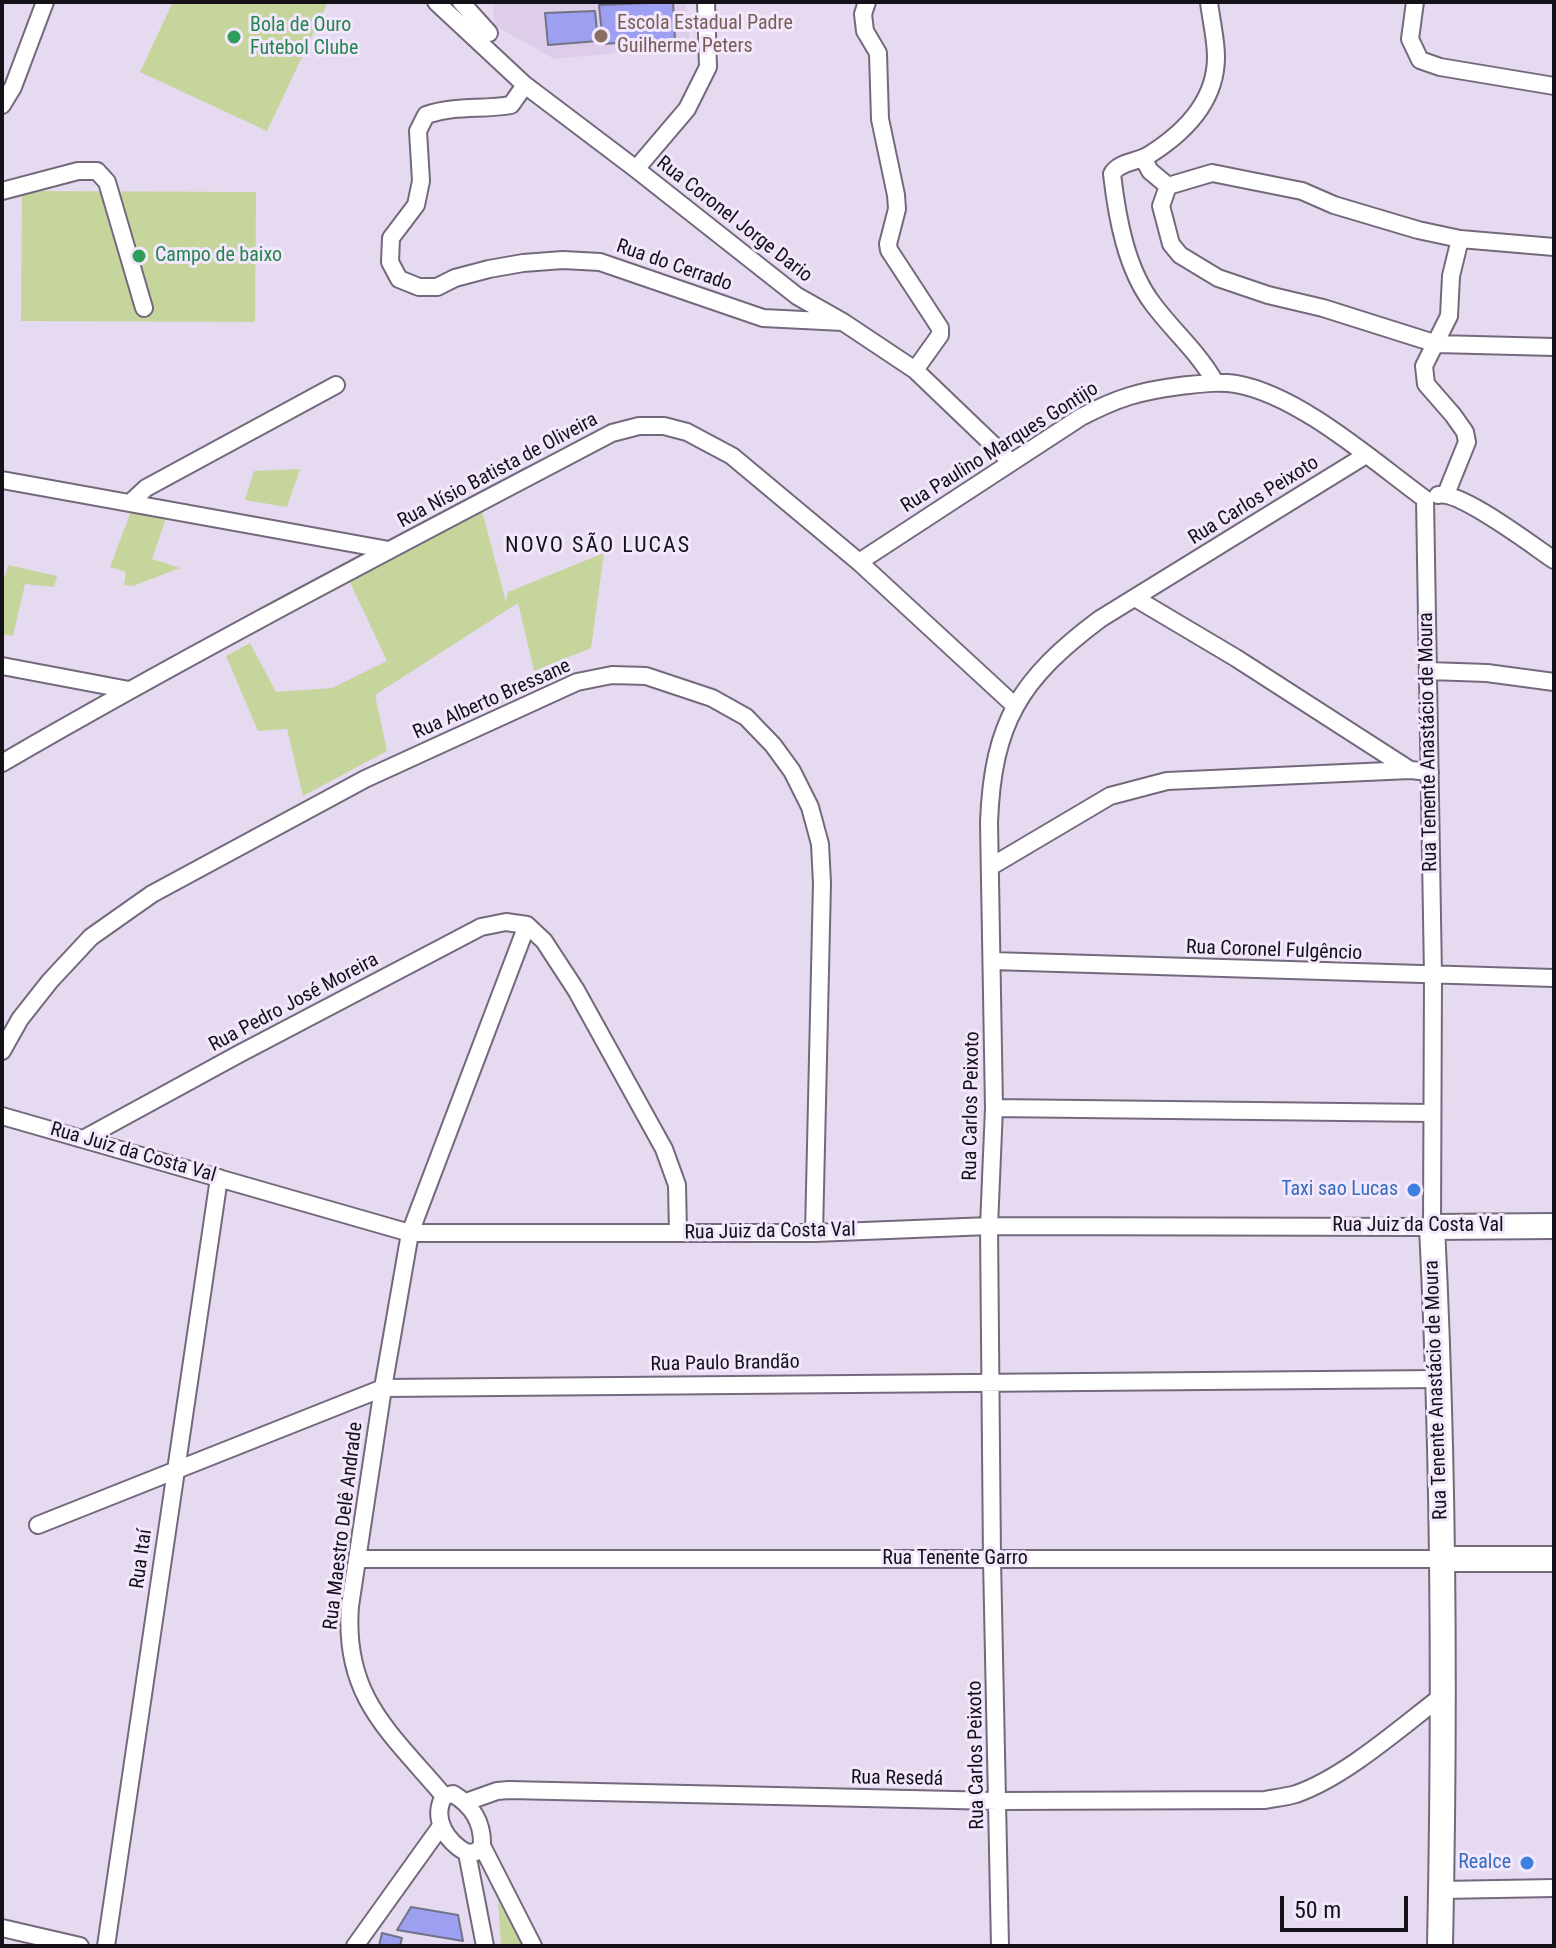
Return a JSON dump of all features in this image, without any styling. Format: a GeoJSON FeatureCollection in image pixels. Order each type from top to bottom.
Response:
{"type":"FeatureCollection","features":[{"type":"Feature","properties":{"kind":"street"},"geometry":{"type":"LineString","coordinates":[[2,105],[13,87],[45,2]]}},
{"type":"Feature","properties":{"kind":"street","name":"Rua Coronel Jorge Dario"},"geometry":{"type":"LineString","coordinates":[[436,2],[525,85],[797,296],[843,322],[915,370],[1011,462]]}},
{"type":"Feature","properties":{"kind":"street"},"geometry":{"type":"LineString","coordinates":[[461,2],[489,33]]}},
{"type":"Feature","properties":{"kind":"street"},"geometry":{"type":"LineString","coordinates":[[636,169],[687,109],[708,67],[706,2]]}},
{"type":"Feature","properties":{"kind":"street"},"geometry":{"type":"LineString","coordinates":[[867,2],[863,14],[865,31],[878,53],[880,119],[896,195],[897,209],[888,244],[891,256],[940,328],[940,335],[915,370]]}},
{"type":"Feature","properties":{"kind":"street"},"geometry":{"type":"LineString","coordinates":[[1209,2],[1216,59],[1210,91],[1197,115],[1168,142],[1143,158],[1116,168],[1112,174],[1114,196],[1133,271],[1151,302],[1207,368],[1215,382]]}},
{"type":"Feature","properties":{"kind":"street"},"geometry":{"type":"LineString","coordinates":[[1415,2],[1410,39],[1420,60],[1440,67],[1554,86]]}},
{"type":"Feature","properties":{"kind":"street","name":"Rua do Cerrado"},"geometry":{"type":"LineString","coordinates":[[525,85],[511,105],[492,109],[459,107],[426,115],[418,131],[421,181],[416,205],[391,238],[390,262],[399,279],[419,287],[437,287],[455,278],[523,263],[563,260],[600,262],[763,318],[843,322]]}},
{"type":"Feature","properties":{"kind":"street"},"geometry":{"type":"LineString","coordinates":[[1143,158],[1150,171],[1168,186]]}},
{"type":"Feature","properties":{"kind":"street"},"geometry":{"type":"LineString","coordinates":[[2,191],[78,171],[97,171],[107,182],[144,308]]}},
{"type":"Feature","properties":{"kind":"street"},"geometry":{"type":"LineString","coordinates":[[1168,186],[1212,173],[1302,191],[1334,205],[1418,230],[1460,239],[1554,247]]}},
{"type":"Feature","properties":{"kind":"street"},"geometry":{"type":"LineString","coordinates":[[1168,186],[1161,206],[1171,244],[1180,255],[1198,267],[1242,287],[1323,308],[1437,344],[1554,347]]}},
{"type":"Feature","properties":{"kind":"street"},"geometry":{"type":"LineString","coordinates":[[1446,494],[1467,442],[1465,432],[1426,384],[1424,366],[1449,316],[1451,276],[1460,239]]}},
{"type":"Feature","properties":{"kind":"street","name":"Rua Paulino Marques Gontijo"},"geometry":{"type":"LineString","coordinates":[[859,562],[1081,417],[1117,398],[1215,382],[1237,384],[1275,396],[1303,411],[1425,499]]}},
{"type":"Feature","properties":{"kind":"street"},"geometry":{"type":"LineString","coordinates":[[131,502],[146,488],[336,385]]}},
{"type":"Feature","properties":{"kind":"street","name":"Rua Nísio Batista de Oliveira"},"geometry":{"type":"LineString","coordinates":[[2,763],[129,690],[389,550],[612,433],[639,426],[664,426],[687,432],[732,456],[859,562],[1014,705]]}},
{"type":"Feature","properties":{"kind":"street","name":"Rua Carlos Peixoto"},"geometry":{"type":"LineString","coordinates":[[1000,1946],[989,1226],[994,1108],[991,783],[1000,742],[1014,705],[1067,644],[1135,598],[1366,455]]}},
{"type":"Feature","properties":{"kind":"street"},"geometry":{"type":"LineString","coordinates":[[2,480],[389,550]]}},
{"type":"Feature","properties":{"kind":"street"},"geometry":{"type":"LineString","coordinates":[[1425,499],[1446,494],[1473,506],[1554,560]]}},
{"type":"Feature","properties":{"kind":"street","name":"Rua Tenente Anastácio de Moura"},"geometry":{"type":"LineString","coordinates":[[1425,499],[1433,976],[1432,1227],[1439,1379],[1441,1559],[1440,1946]]}},
{"type":"Feature","properties":{"kind":"street"},"geometry":{"type":"LineString","coordinates":[[1135,598],[1236,658],[1410,770]]}},
{"type":"Feature","properties":{"kind":"street"},"geometry":{"type":"LineString","coordinates":[[2,666],[129,690]]}},
{"type":"Feature","properties":{"kind":"street"},"geometry":{"type":"LineString","coordinates":[[1429,671],[1487,673],[1554,682]]}},
{"type":"Feature","properties":{"kind":"street","name":"Rua Alberto Bressane"},"geometry":{"type":"LineString","coordinates":[[2,1051],[20,1019],[91,937],[152,894],[365,779],[577,682],[612,675],[646,676],[712,698],[746,717],[792,771],[810,807],[820,844],[822,883],[814,1233]]}},
{"type":"Feature","properties":{"kind":"street"},"geometry":{"type":"LineString","coordinates":[[990,867],[1110,796],[1138,786],[1167,781],[1410,770],[1430,772]]}},
{"type":"Feature","properties":{"kind":"street","name":"Rua Pedro José Moreira"},"geometry":{"type":"LineString","coordinates":[[85,1138],[481,927],[506,922],[527,925]]}},
{"type":"Feature","properties":{"kind":"street"},"geometry":{"type":"LineString","coordinates":[[527,925],[544,941],[576,990],[664,1149],[677,1185],[678,1233]]}},
{"type":"Feature","properties":{"kind":"street","name":"Rua Maestro Delê Andrade"},"geometry":{"type":"LineString","coordinates":[[444,1796],[367,1702],[357,1679],[348,1631],[383,1388],[410,1233],[527,925]]}},
{"type":"Feature","properties":{"kind":"street","name":"Rua Coronel Fulgêncio"},"geometry":{"type":"LineString","coordinates":[[992,961],[1554,978]]}},
{"type":"Feature","properties":{"kind":"street"},"geometry":{"type":"LineString","coordinates":[[994,1108],[1431,1113]]}},
{"type":"Feature","properties":{"kind":"street","name":"Rua Juiz da Costa Val"},"geometry":{"type":"LineString","coordinates":[[2,1116],[410,1233],[814,1233],[989,1226],[1554,1226]]}},
{"type":"Feature","properties":{"kind":"street","name":"Rua Itaí"},"geometry":{"type":"LineString","coordinates":[[106,1946],[219,1178]]}},
{"type":"Feature","properties":{"kind":"street","name":"Rua Paulo Brandão"},"geometry":{"type":"LineString","coordinates":[[38,1525],[383,1388],[1439,1379]]}},
{"type":"Feature","properties":{"kind":"street","name":"Rua Tenente Garro"},"geometry":{"type":"LineString","coordinates":[[357,1559],[1554,1559]]}},
{"type":"Feature","properties":{"kind":"street","name":"Rua Resedá"},"geometry":{"type":"LineString","coordinates":[[466,1802],[509,1790],[998,1801],[1265,1800],[1294,1795],[1322,1783],[1442,1696]]}},
{"type":"Feature","properties":{"kind":"street"},"geometry":{"type":"LineString","coordinates":[[485,1946],[474,1850],[480,1827],[466,1802],[453,1794],[444,1796],[440,1803],[441,1826],[447,1839],[474,1850],[533,1946]]}},
{"type":"Feature","properties":{"kind":"street"},"geometry":{"type":"LineString","coordinates":[[355,1946],[441,1826]]}},
{"type":"Feature","properties":{"kind":"street"},"geometry":{"type":"LineString","coordinates":[[1441,1890],[1554,1888]]}},
{"type":"Feature","properties":{"kind":"street"},"geometry":{"type":"LineString","coordinates":[[2,1928],[80,1946]]}},
{"type":"Feature","properties":{"kind":"shaded area","name":"Escola Estadual Padre Guilherme Peters"},"geometry":{"type":"Polygon","coordinates":[[[493,2],[686,2],[690,46],[554,59],[494,25],[493,2]]]}},
{"type":"Feature","properties":{"kind":"green space","name":"Bola de Ouro Futebol Clube"},"geometry":{"type":"Polygon","coordinates":[[[173,2],[328,2],[267,131],[140,72],[173,2]]]}},
{"type":"Feature","properties":{"kind":"green space","name":"Campo de baixo"},"geometry":{"type":"Polygon","coordinates":[[[22,191],[256,192],[255,322],[21,321],[22,191]]]}},
{"type":"Feature","properties":{"kind":"green space"},"geometry":{"type":"Polygon","coordinates":[[[300,469],[287,507],[245,500],[254,471],[300,469]]]}},
{"type":"Feature","properties":{"kind":"green space"},"geometry":{"type":"Polygon","coordinates":[[[481,507],[506,602],[508,592],[604,553],[591,648],[534,671],[518,603],[375,695],[387,751],[303,796],[287,729],[258,731],[226,656],[250,643],[276,692],[332,688],[387,661],[348,578],[481,507]]]}},
{"type":"Feature","properties":{"kind":"green space"},"geometry":{"type":"Polygon","coordinates":[[[132,509],[167,515],[152,559],[180,568],[133,586],[124,585],[126,572],[110,567],[132,509]]]}},
{"type":"Feature","properties":{"kind":"green space"},"geometry":{"type":"Polygon","coordinates":[[[8,565],[57,576],[54,587],[25,584],[13,636],[2,634],[2,576],[5,576],[8,565]]]}},
{"type":"Feature","properties":{"kind":"green space"},"geometry":{"type":"Polygon","coordinates":[[[498,1901],[524,1946],[501,1946],[498,1901]]]}},
{"type":"Feature","properties":{"kind":"building"},"geometry":{"type":"Polygon","coordinates":[[[673,2],[675,39],[603,44],[599,5],[673,2]]]}},
{"type":"Feature","properties":{"kind":"building"},"geometry":{"type":"Polygon","coordinates":[[[595,11],[598,41],[548,45],[545,13],[595,11]]]}},
{"type":"Feature","properties":{"kind":"building"},"geometry":{"type":"Polygon","coordinates":[[[411,1907],[458,1915],[463,1941],[397,1930],[411,1907]]]}},
{"type":"Feature","properties":{"kind":"building"},"geometry":{"type":"Polygon","coordinates":[[[382,1933],[402,1938],[400,1946],[379,1946],[382,1933]]]}},
{"type":"Feature","properties":{"kind":"place","name":"Escola Estadual Padre Guilherme Peters"},"geometry":{"type":"Point","coordinates":[601,36]}},
{"type":"Feature","properties":{"kind":"place","name":"Bola de Ouro Futebol Clube"},"geometry":{"type":"Point","coordinates":[234,37]}},
{"type":"Feature","properties":{"kind":"place","name":"Campo de baixo"},"geometry":{"type":"Point","coordinates":[139,256]}},
{"type":"Feature","properties":{"kind":"place","name":"Taxi sao Lucas"},"geometry":{"type":"Point","coordinates":[1414,1190]}},
{"type":"Feature","properties":{"kind":"place","name":"Realce"},"geometry":{"type":"Point","coordinates":[1527,1863]}},
{"type":"Feature","properties":{"kind":"district","name":"NOVO SÃO LUCAS"},"geometry":{"type":"Point","coordinates":[598,546]}}]}
